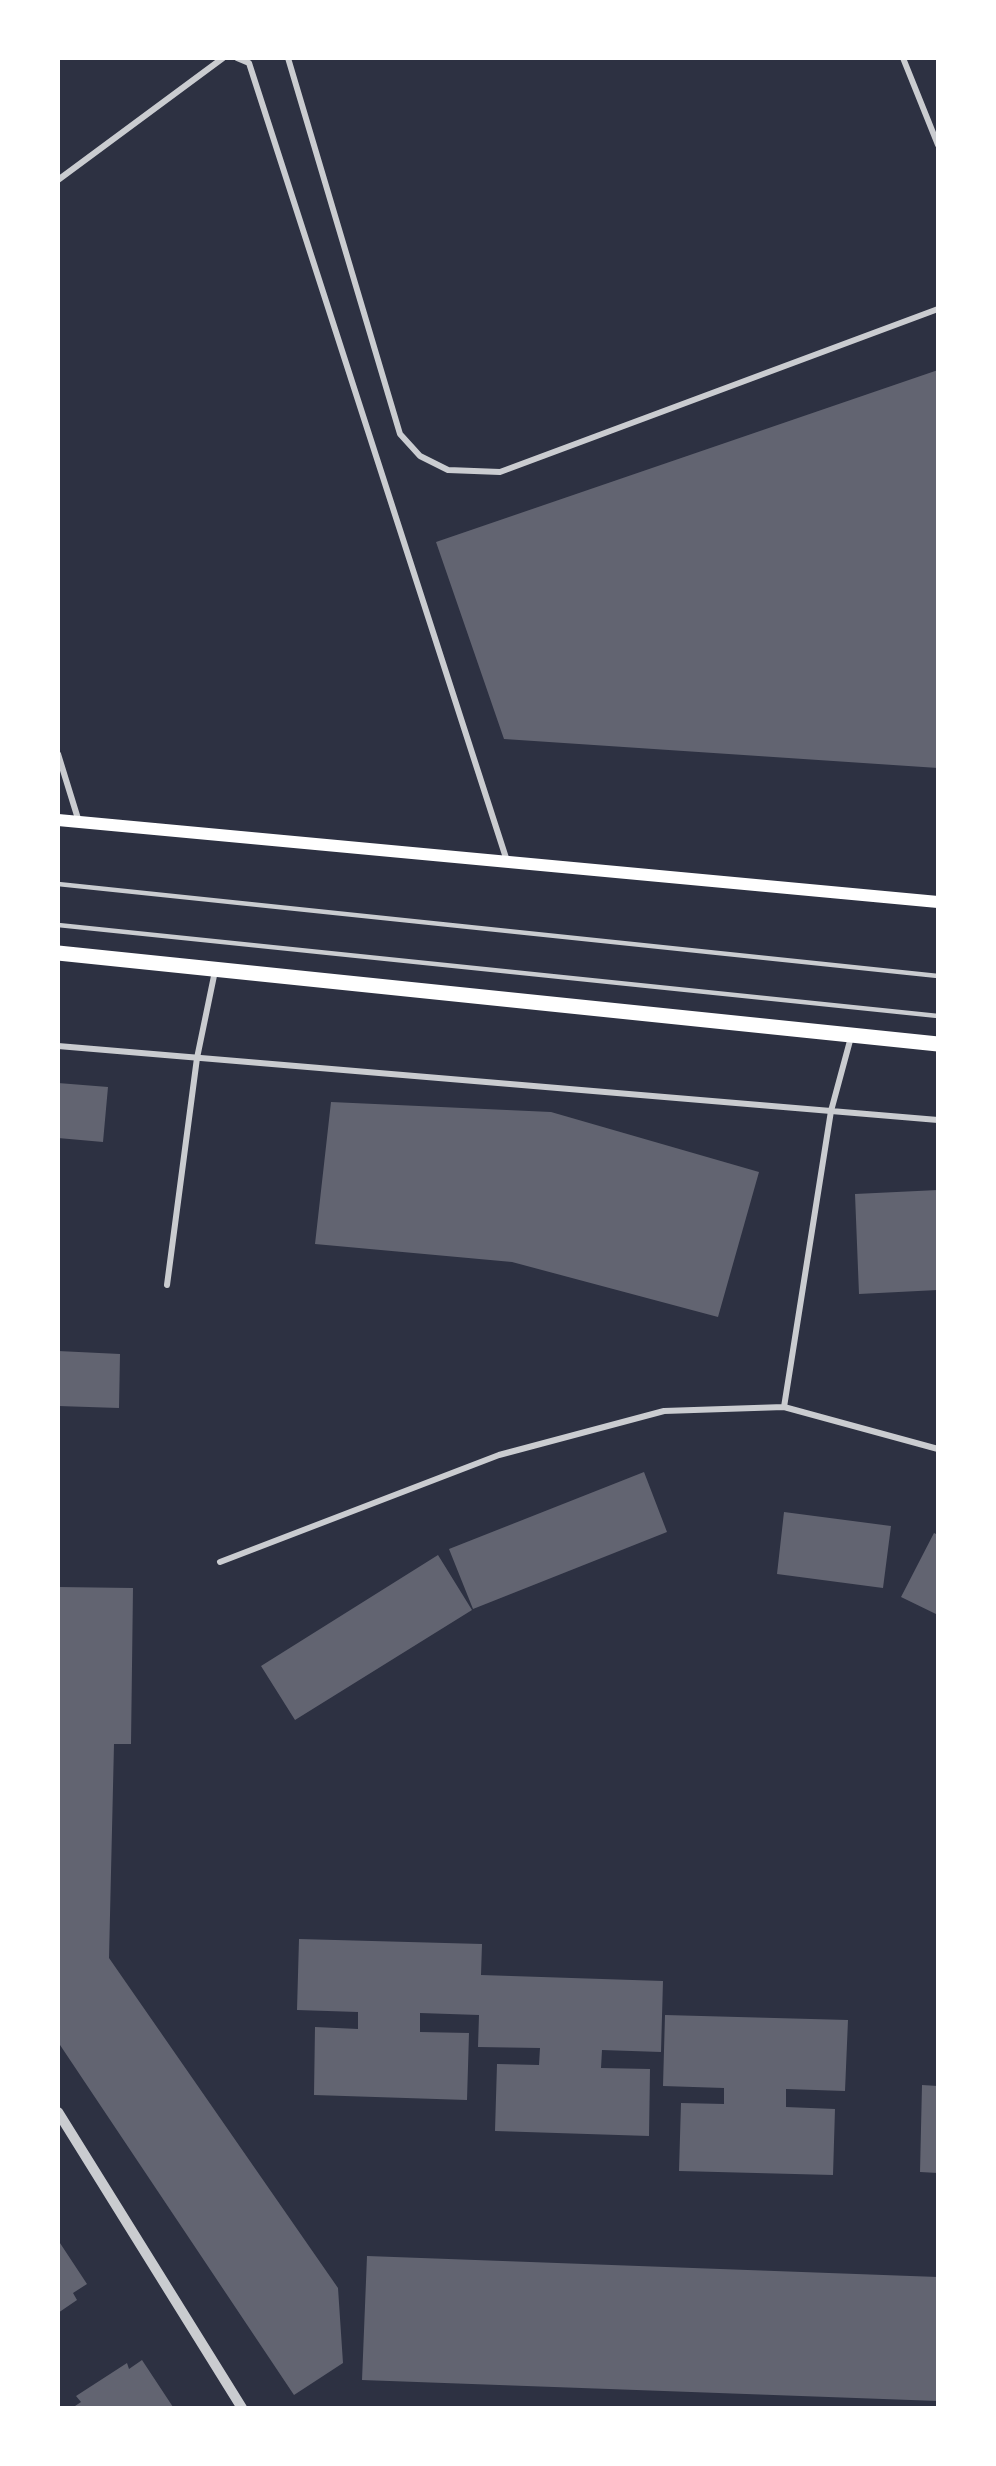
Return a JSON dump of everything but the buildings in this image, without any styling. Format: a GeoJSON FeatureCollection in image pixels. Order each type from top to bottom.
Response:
{"type":"FeatureCollection","features":[{"type":"Feature","properties":{"kind":"main road"},"geometry":{"type":"LineString","coordinates":[[58,820],[938,902]]}},
{"type":"Feature","properties":{"kind":"main road"},"geometry":{"type":"LineString","coordinates":[[58,953],[938,1044]]}},
{"type":"Feature","properties":{"kind":"street"},"geometry":{"type":"LineString","coordinates":[[58,180],[223,58]]}},
{"type":"Feature","properties":{"kind":"street"},"geometry":{"type":"LineString","coordinates":[[237,58],[249,63],[508,863]]}},
{"type":"Feature","properties":{"kind":"street"},"geometry":{"type":"LineString","coordinates":[[288,58],[400,434],[420,456],[448,470],[500,472],[938,309]]}},
{"type":"Feature","properties":{"kind":"street"},"geometry":{"type":"LineString","coordinates":[[903,58],[938,145]]}},
{"type":"Feature","properties":{"kind":"street"},"geometry":{"type":"LineString","coordinates":[[58,754],[79,822]]}},
{"type":"Feature","properties":{"kind":"street"},"geometry":{"type":"LineString","coordinates":[[167,1285],[197,1058],[215,971]]}},
{"type":"Feature","properties":{"kind":"street"},"geometry":{"type":"LineString","coordinates":[[784,1407],[831,1112],[851,1036]]}},
{"type":"Feature","properties":{"kind":"street"},"geometry":{"type":"LineString","coordinates":[[58,1046],[938,1120]]}},
{"type":"Feature","properties":{"kind":"street"},"geometry":{"type":"LineString","coordinates":[[220,1562],[499,1455],[664,1411],[784,1407],[938,1449]]}},
{"type":"Feature","properties":{"kind":"street"},"geometry":{"type":"LineString","coordinates":[[58,2112],[242,2408]]}},
{"type":"Feature","properties":{"kind":"lane"},"geometry":{"type":"LineString","coordinates":[[58,885],[938,976]]}},
{"type":"Feature","properties":{"kind":"lane"},"geometry":{"type":"LineString","coordinates":[[58,925],[938,1016]]}}]}
